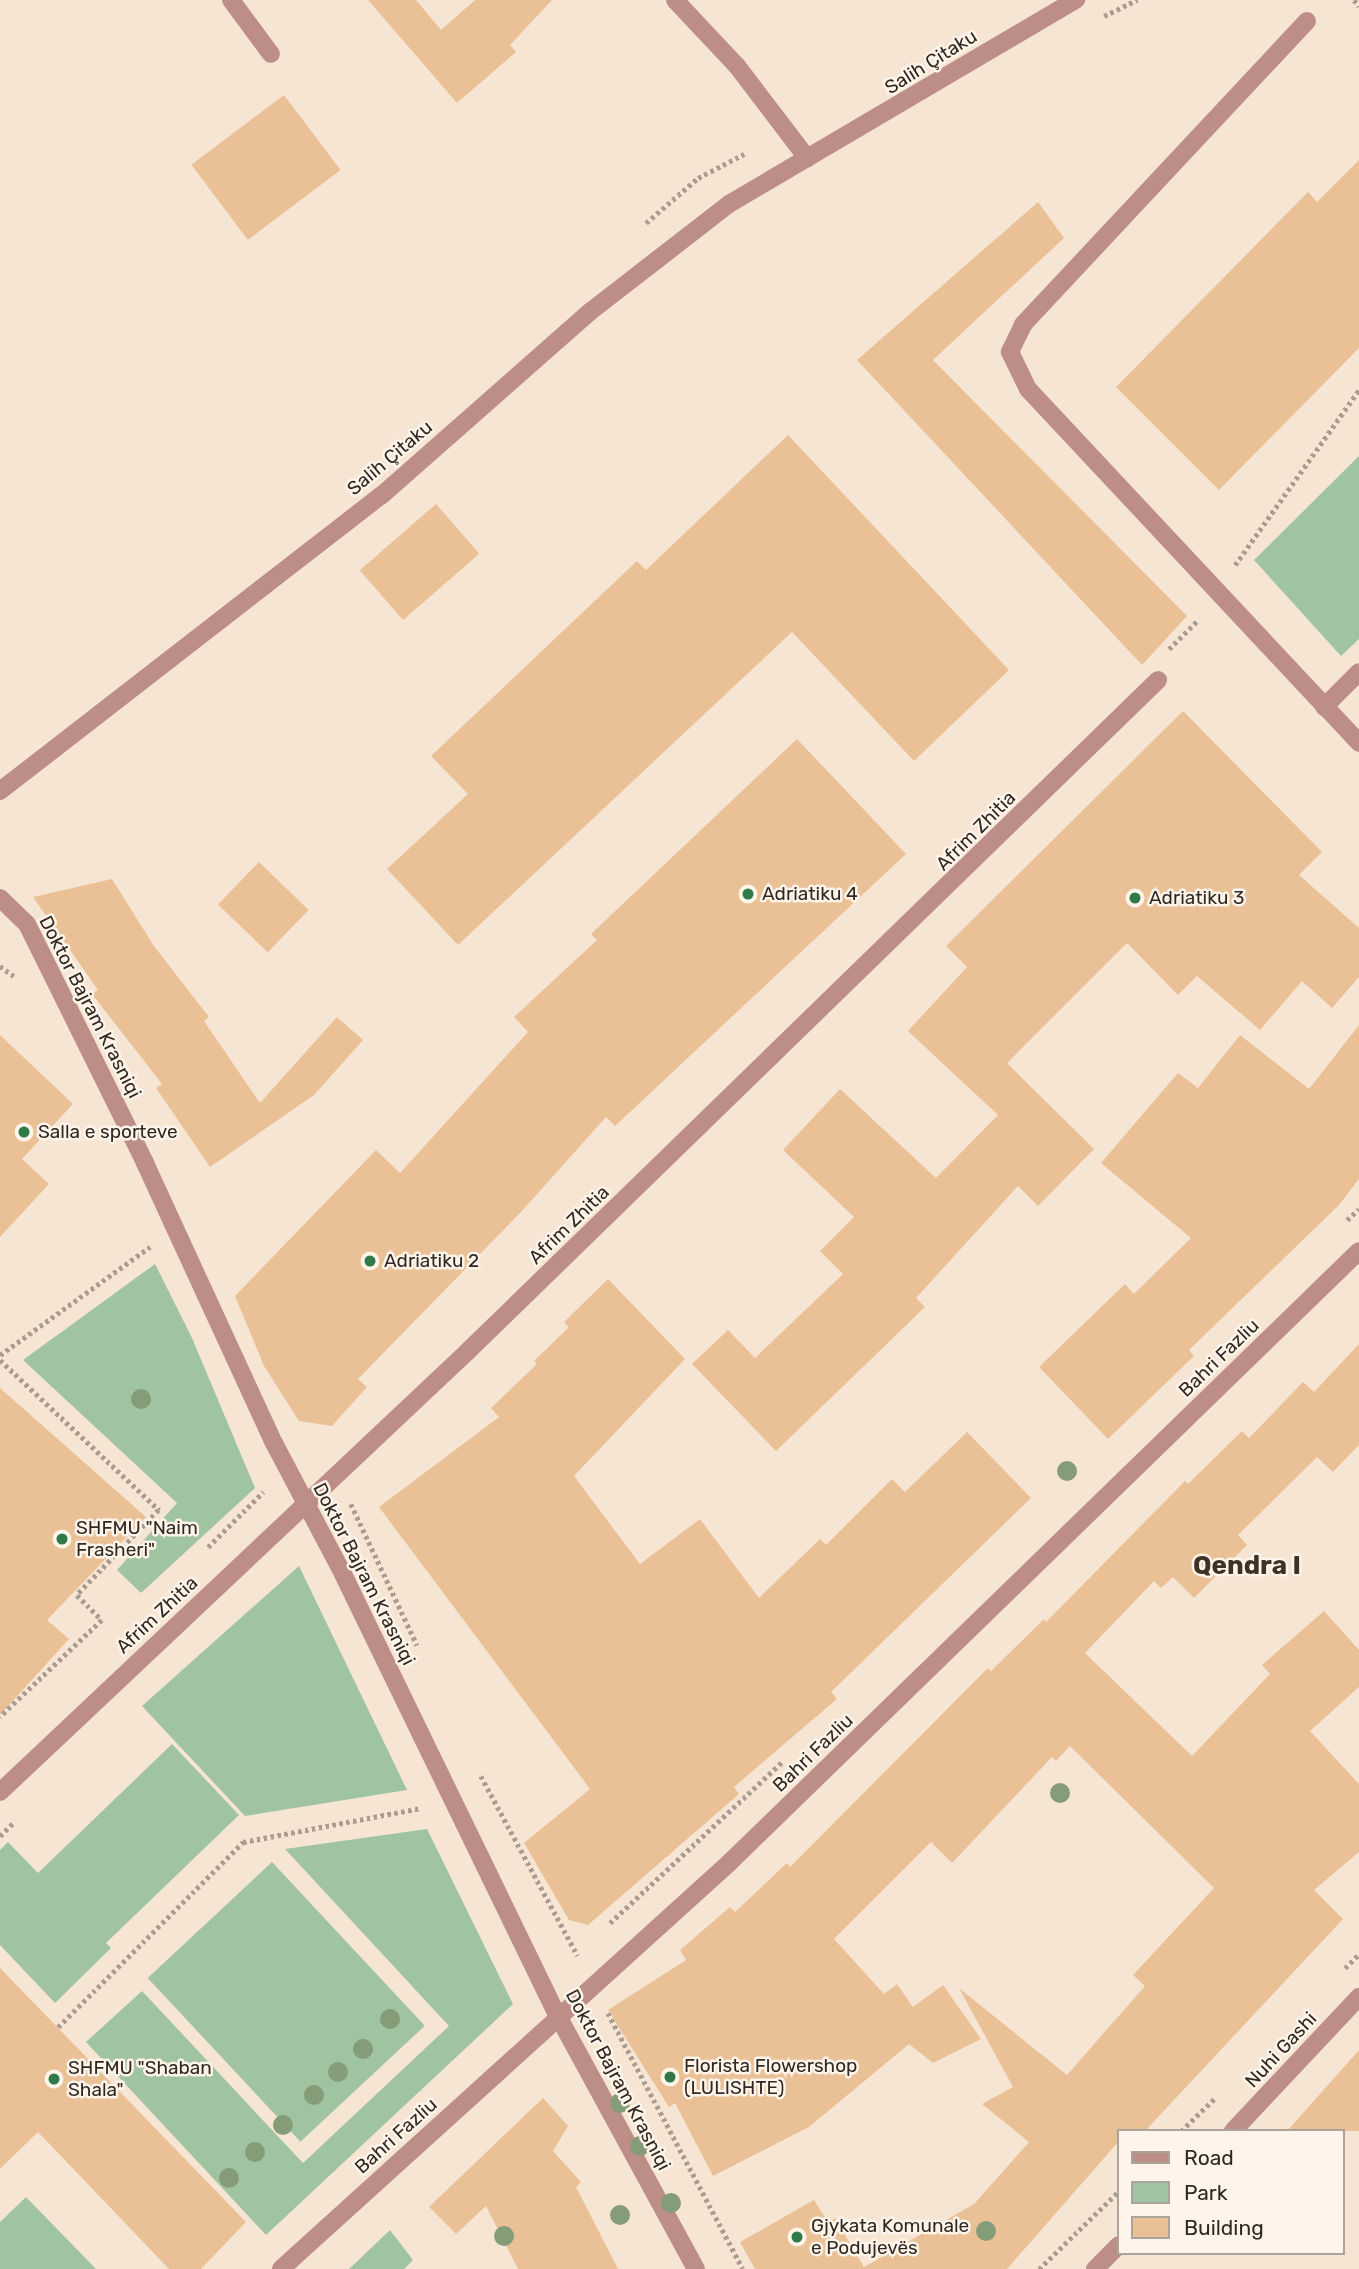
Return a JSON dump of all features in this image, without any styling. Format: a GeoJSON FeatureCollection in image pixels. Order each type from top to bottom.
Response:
{"type":"FeatureCollection","features":[{"type":"Feature","properties":{"kind":"street"},"geometry":{"type":"LineString","coordinates":[[230,0],[271,54]]}},
{"type":"Feature","properties":{"kind":"street","name":"Salih Çitaku"},"geometry":{"type":"LineString","coordinates":[[0,791],[382,495],[591,311],[729,204],[1076,0]]}},
{"type":"Feature","properties":{"kind":"street"},"geometry":{"type":"LineString","coordinates":[[681,3],[737,66],[807,158]]}},
{"type":"Feature","properties":{"kind":"street"},"geometry":{"type":"LineString","coordinates":[[1307,21],[1023,325],[1010,352],[1028,389],[1359,743]]}},
{"type":"Feature","properties":{"kind":"street"},"geometry":{"type":"LineString","coordinates":[[1324,707],[1359,672]]}},
{"type":"Feature","properties":{"kind":"street","name":"Afrim Zhitia"},"geometry":{"type":"LineString","coordinates":[[0,1792],[846,987],[1158,680]]}},
{"type":"Feature","properties":{"kind":"street","name":"Doktor Bajram Krasniqi"},"geometry":{"type":"LineString","coordinates":[[0,898],[27,924],[304,1504],[344,1574],[558,2016],[696,2269]]}},
{"type":"Feature","properties":{"kind":"street","name":"Bahri Fazliu"},"geometry":{"type":"LineString","coordinates":[[281,2269],[729,1863],[1359,1251]]}},
{"type":"Feature","properties":{"kind":"street","name":"Nuhi Gashi"},"geometry":{"type":"LineString","coordinates":[[1235,2129],[1359,1997]]}},
{"type":"Feature","properties":{"kind":"street"},"geometry":{"type":"LineString","coordinates":[[1095,2269],[1118,2246]]}},
{"type":"Feature","properties":{"kind":"path"},"geometry":{"type":"LineString","coordinates":[[1091,23],[1138,0]]}},
{"type":"Feature","properties":{"kind":"path"},"geometry":{"type":"LineString","coordinates":[[1353,0],[1359,6]]}},
{"type":"Feature","properties":{"kind":"path"},"geometry":{"type":"LineString","coordinates":[[1216,592],[1359,390]]}},
{"type":"Feature","properties":{"kind":"path"},"geometry":{"type":"LineString","coordinates":[[0,966],[19,980]]}},
{"type":"Feature","properties":{"kind":"path"},"geometry":{"type":"LineString","coordinates":[[0,1717],[102,1620],[77,1595],[159,1510],[0,1357],[150,1246]]}},
{"type":"Feature","properties":{"kind":"path"},"geometry":{"type":"LineString","coordinates":[[349,1502],[420,1650]]}},
{"type":"Feature","properties":{"kind":"path"},"geometry":{"type":"LineString","coordinates":[[477,1770],[743,2269]]}},
{"type":"Feature","properties":{"kind":"path"},"geometry":{"type":"LineString","coordinates":[[58,2027],[243,1842],[425,1807]]}},
{"type":"Feature","properties":{"kind":"path"},"geometry":{"type":"LineString","coordinates":[[1039,2269],[1118,2192]]}},
{"type":"Feature","properties":{"kind":"green space"},"geometry":{"type":"Polygon","coordinates":[[[1359,456],[1359,639],[1341,656],[1254,560],[1359,456]]]}},
{"type":"Feature","properties":{"kind":"green space"},"geometry":{"type":"Polygon","coordinates":[[[155,1264],[192,1338],[255,1488],[141,1593],[117,1570],[177,1503],[23,1360],[155,1264]]]}},
{"type":"Feature","properties":{"kind":"green space"},"geometry":{"type":"Polygon","coordinates":[[[299,1566],[407,1790],[245,1816],[142,1706],[299,1566]]]}},
{"type":"Feature","properties":{"kind":"green space"},"geometry":{"type":"Polygon","coordinates":[[[172,1744],[239,1815],[106,1943],[111,1948],[55,2003],[0,1945],[0,1850],[8,1842],[38,1873],[172,1744]]]}},
{"type":"Feature","properties":{"kind":"green space"},"geometry":{"type":"Polygon","coordinates":[[[427,1829],[513,2004],[266,2235],[86,2042],[142,1991],[303,2163],[449,2026],[285,1849],[427,1829]]]}},
{"type":"Feature","properties":{"kind":"green space"},"geometry":{"type":"Polygon","coordinates":[[[272,1862],[425,2026],[300,2142],[148,1978],[272,1862]]]}},
{"type":"Feature","properties":{"kind":"green space"},"geometry":{"type":"Polygon","coordinates":[[[26,2197],[96,2269],[0,2269],[0,2222],[26,2197]]]}},
{"type":"Feature","properties":{"kind":"green space"},"geometry":{"type":"Polygon","coordinates":[[[390,2230],[413,2260],[404,2269],[349,2269],[390,2230]]]}},
{"type":"Feature","properties":{"kind":"building"},"geometry":{"type":"Polygon","coordinates":[[[368,0],[416,0],[441,30],[475,0],[552,0],[510,45],[516,52],[457,103],[368,0]]]}},
{"type":"Feature","properties":{"kind":"building"},"geometry":{"type":"Polygon","coordinates":[[[284,95],[341,170],[248,240],[191,165],[284,95]]]}},
{"type":"Feature","properties":{"kind":"building"},"geometry":{"type":"Polygon","coordinates":[[[1359,160],[1359,348],[1219,490],[1116,387],[1308,192],[1317,202],[1359,160]]]}},
{"type":"Feature","properties":{"kind":"building"},"geometry":{"type":"Polygon","coordinates":[[[1038,202],[1064,238],[933,360],[1187,616],[1142,665],[857,360],[1038,202]]]}},
{"type":"Feature","properties":{"kind":"building"},"geometry":{"type":"Polygon","coordinates":[[[788,435],[1009,670],[914,761],[792,632],[458,945],[387,869],[468,794],[431,756],[637,561],[646,570],[788,435]]]}},
{"type":"Feature","properties":{"kind":"building"},"geometry":{"type":"Polygon","coordinates":[[[436,504],[479,554],[403,620],[360,570],[436,504]]]}},
{"type":"Feature","properties":{"kind":"building"},"geometry":{"type":"Polygon","coordinates":[[[1183,711],[1322,852],[1299,875],[1359,928],[1359,977],[1332,1008],[1302,981],[1260,1030],[1197,976],[1178,995],[1127,943],[1007,1063],[1094,1149],[1038,1206],[1018,1186],[916,1298],[925,1307],[776,1451],[692,1364],[728,1330],[755,1358],[843,1274],[820,1251],[854,1217],[783,1150],[840,1089],[936,1178],[998,1115],[908,1031],[967,967],[946,946],[1183,711]]]}},
{"type":"Feature","properties":{"kind":"building"},"geometry":{"type":"Polygon","coordinates":[[[797,739],[906,854],[615,1126],[606,1117],[521,1212],[358,1379],[367,1387],[332,1426],[299,1421],[264,1366],[235,1296],[376,1150],[400,1173],[528,1032],[514,1017],[597,940],[591,934],[797,739]]]}},
{"type":"Feature","properties":{"kind":"building"},"geometry":{"type":"Polygon","coordinates":[[[259,862],[309,910],[268,952],[218,904],[259,862]]]}},
{"type":"Feature","properties":{"kind":"building"},"geometry":{"type":"Polygon","coordinates":[[[112,879],[154,946],[209,1017],[204,1021],[260,1103],[337,1017],[363,1040],[314,1095],[210,1167],[156,1088],[162,1084],[92,994],[98,990],[33,897],[112,879]]]}},
{"type":"Feature","properties":{"kind":"building"},"geometry":{"type":"Polygon","coordinates":[[[1359,1025],[1359,1179],[1339,1205],[1189,1350],[1194,1356],[1108,1439],[1039,1367],[1125,1284],[1134,1294],[1191,1238],[1101,1163],[1178,1073],[1198,1088],[1240,1035],[1309,1089],[1359,1025]]]}},
{"type":"Feature","properties":{"kind":"building","name":"Salla e sporteve"},"geometry":{"type":"Polygon","coordinates":[[[0,1035],[73,1104],[22,1159],[49,1184],[0,1237],[0,1035]]]}},
{"type":"Feature","properties":{"kind":"building"},"geometry":{"type":"Polygon","coordinates":[[[608,1279],[685,1359],[574,1476],[640,1564],[700,1519],[759,1598],[820,1539],[826,1545],[892,1479],[905,1492],[967,1432],[1031,1498],[831,1692],[837,1699],[734,1787],[739,1794],[588,1925],[569,1920],[524,1843],[590,1789],[379,1507],[499,1417],[491,1408],[537,1364],[534,1361],[569,1327],[564,1322],[608,1279]]]}},
{"type":"Feature","properties":{"kind":"building"},"geometry":{"type":"Polygon","coordinates":[[[1359,1344],[1359,1445],[1333,1472],[1317,1457],[1238,1535],[1247,1545],[1194,1598],[1173,1577],[1161,1588],[1154,1581],[1085,1653],[1192,1756],[1270,1674],[1262,1665],[1324,1611],[1359,1650],[1359,1687],[1310,1731],[1359,1784],[1359,1852],[1314,1890],[1343,1919],[1147,2129],[1118,2129],[1118,2142],[1007,2269],[755,2269],[740,2242],[814,2200],[828,2222],[835,2218],[864,2267],[974,2204],[1029,2142],[982,2104],[1013,2087],[959,1988],[1067,2075],[1145,1986],[1133,1975],[1214,1888],[1070,1746],[1056,1761],[1052,1757],[952,1863],[931,1842],[834,1939],[884,1994],[897,1984],[913,2007],[943,1985],[981,2039],[933,2063],[909,2044],[809,2127],[713,2176],[675,2103],[669,2107],[608,2010],[686,1960],[680,1950],[730,1907],[735,1912],[787,1863],[790,1867],[988,1668],[991,1671],[1044,1619],[1046,1622],[1185,1481],[1188,1484],[1242,1431],[1249,1438],[1303,1382],[1314,1392],[1359,1344]]]}},
{"type":"Feature","properties":{"kind":"building","name":"SHFMU \"Naim Frasheri\""},"geometry":{"type":"Polygon","coordinates":[[[0,1388],[146,1517],[47,1620],[69,1639],[0,1715],[0,1388]]]}},
{"type":"Feature","properties":{"kind":"building","name":"SHFMU \"Shaban Shala\""},"geometry":{"type":"Polygon","coordinates":[[[0,1968],[246,2222],[201,2269],[169,2269],[38,2132],[0,2169],[0,1968]]]}},
{"type":"Feature","properties":{"kind":"building"},"geometry":{"type":"Polygon","coordinates":[[[1359,2050],[1359,2131],[1289,2129],[1359,2050]]]}},
{"type":"Feature","properties":{"kind":"building"},"geometry":{"type":"Polygon","coordinates":[[[543,2098],[568,2126],[553,2151],[581,2182],[576,2187],[618,2269],[518,2269],[486,2206],[456,2234],[429,2207],[543,2098]]]}},
{"type":"Feature","properties":{"kind":"place","name":"Adriatiku 4"},"geometry":{"type":"Point","coordinates":[748,894]}},
{"type":"Feature","properties":{"kind":"place","name":"Adriatiku 3"},"geometry":{"type":"Point","coordinates":[1135,898]}},
{"type":"Feature","properties":{"kind":"place","name":"Salla e sporteve"},"geometry":{"type":"Point","coordinates":[24,1132]}},
{"type":"Feature","properties":{"kind":"place","name":"Adriatiku 2"},"geometry":{"type":"Point","coordinates":[370,1261]}},
{"type":"Feature","properties":{"kind":"place","name":"SHFMU \"Naim Frasheri\""},"geometry":{"type":"Point","coordinates":[62,1539]}},
{"type":"Feature","properties":{"kind":"place","name":"Florista Flowershop (LULISHTE)"},"geometry":{"type":"Point","coordinates":[670,2077]}},
{"type":"Feature","properties":{"kind":"place","name":"SHFMU \"Shaban Shala\""},"geometry":{"type":"Point","coordinates":[54,2079]}},
{"type":"Feature","properties":{"kind":"place","name":"Gjykata Komunale e Podujevës"},"geometry":{"type":"Point","coordinates":[797,2237]}},
{"type":"Feature","properties":{"kind":"district","name":"Qendra I"},"geometry":{"type":"Point","coordinates":[1247,1566]}}]}
